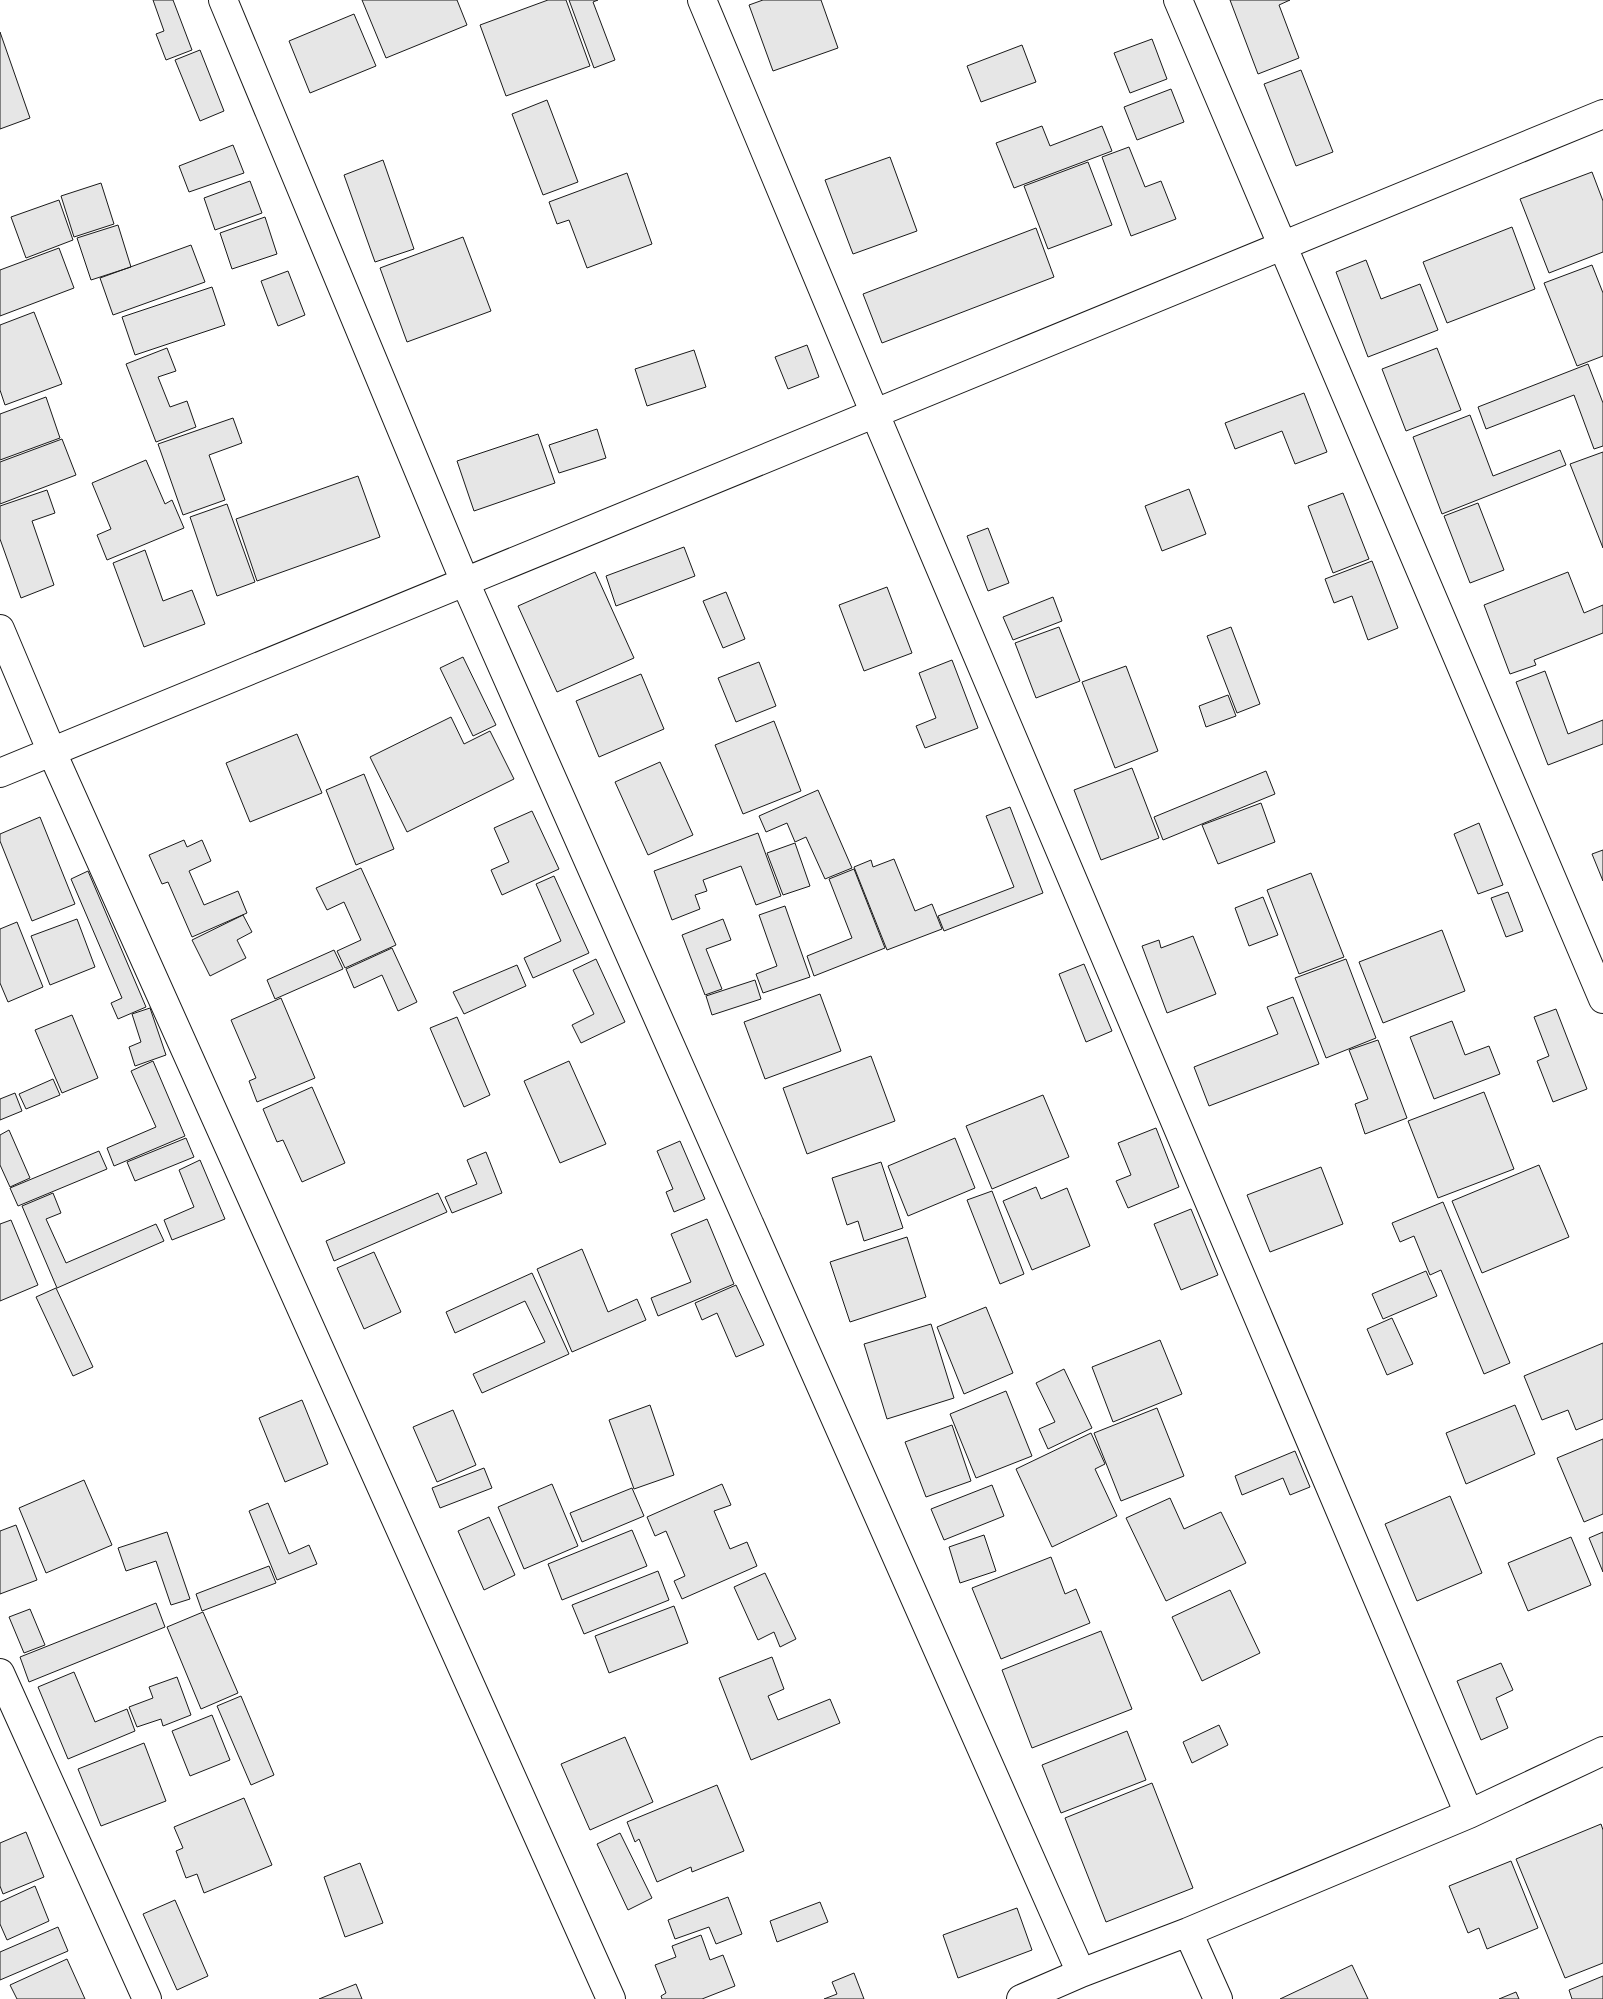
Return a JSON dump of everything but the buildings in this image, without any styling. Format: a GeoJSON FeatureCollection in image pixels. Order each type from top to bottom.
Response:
{"type":"FeatureCollection","features":[{"type":"Feature","properties":{"kind":"street"},"geometry":{"type":"LineString","coordinates":[[223,0],[466,582],[1081,1973]]}},
{"type":"Feature","properties":{"kind":"street"},"geometry":{"type":"LineString","coordinates":[[702,0],[875,414],[1469,1814]]}},
{"type":"Feature","properties":{"kind":"street"},"geometry":{"type":"LineString","coordinates":[[1178,0],[1603,999]]}},
{"type":"Feature","properties":{"kind":"street"},"geometry":{"type":"LineString","coordinates":[[0,773],[51,750],[466,582],[1603,114]]}},
{"type":"Feature","properties":{"kind":"street"},"geometry":{"type":"LineString","coordinates":[[0,629],[51,750],[611,1999]]}},
{"type":"Feature","properties":{"kind":"street"},"geometry":{"type":"LineString","coordinates":[[0,1673],[147,1999]]}},
{"type":"Feature","properties":{"kind":"street"},"geometry":{"type":"LineString","coordinates":[[1020,1999],[1081,1973],[1188,1932],[1469,1814],[1603,1751]]}},
{"type":"Feature","properties":{"kind":"street"},"geometry":{"type":"LineString","coordinates":[[1188,1932],[1218,1999]]}}]}
